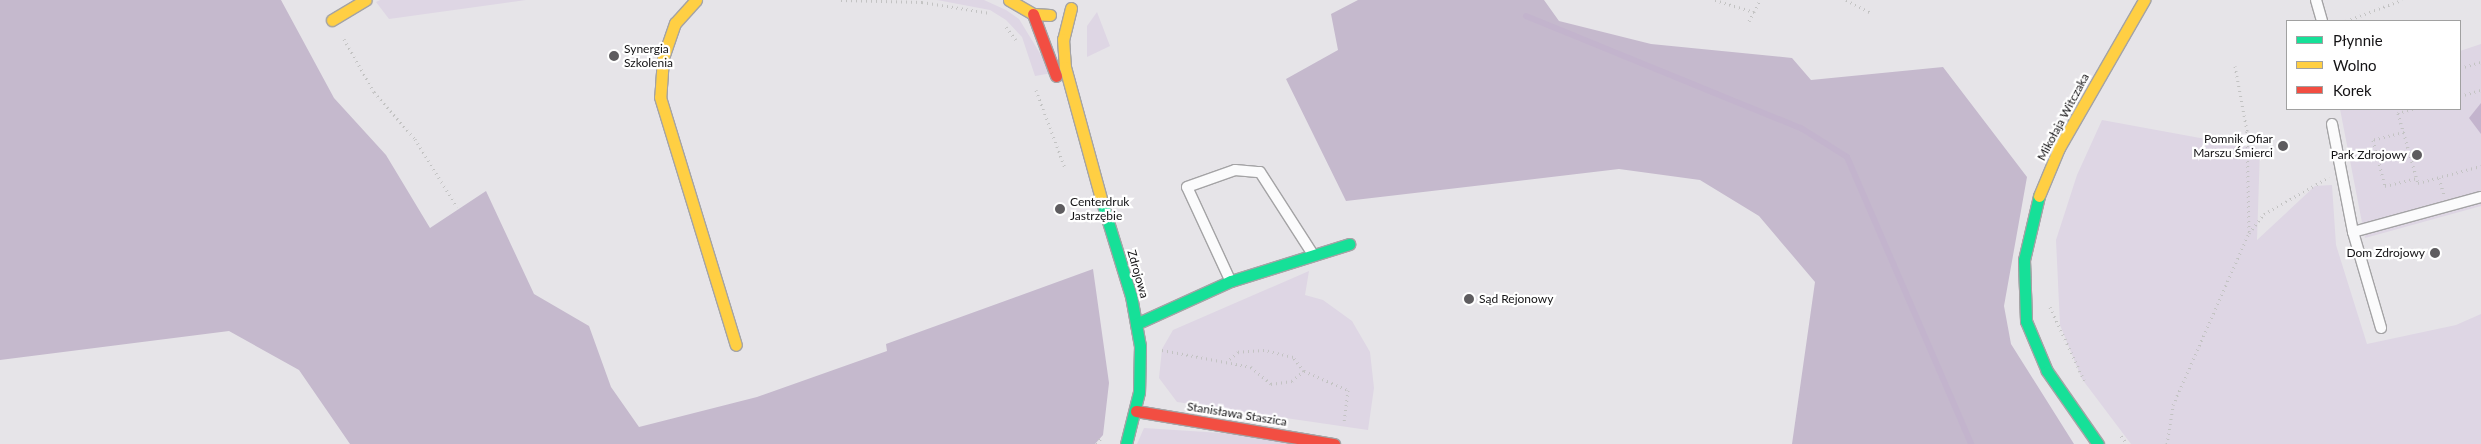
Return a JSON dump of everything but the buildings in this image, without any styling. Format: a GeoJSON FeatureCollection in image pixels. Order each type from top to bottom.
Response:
{"type":"FeatureCollection","features":[{"type":"Feature","properties":{"kind":"street"},"geometry":{"type":"LineString","coordinates":[[332,20],[364,0]]}},
{"type":"Feature","properties":{"kind":"street"},"geometry":{"type":"LineString","coordinates":[[696,0],[672,32],[663,58],[660,97],[736,344]]}},
{"type":"Feature","properties":{"kind":"street"},"geometry":{"type":"LineString","coordinates":[[1009,0],[1033,14],[1059,14],[1075,4]]}},
{"type":"Feature","properties":{"kind":"street","name":"Mikołaja Witczaka"},"geometry":{"type":"LineString","coordinates":[[2098,444],[2047,371],[2030,330],[2024,260],[2034,208],[2060,148],[2144,0]]}},
{"type":"Feature","properties":{"kind":"street","name":"Zdrojowa"},"geometry":{"type":"LineString","coordinates":[[1075,4],[1063,39],[1075,116]]}},
{"type":"Feature","properties":{"kind":"street","name":"Zdrojowa"},"geometry":{"type":"LineString","coordinates":[[1033,14],[1075,116],[1136,324],[1140,346],[1136,411],[1126,444]]}},
{"type":"Feature","properties":{"kind":"street"},"geometry":{"type":"LineString","coordinates":[[1136,324],[1231,281],[1312,253],[1349,244]]}},
{"type":"Feature","properties":{"kind":"street","name":"Stanisława Staszica"},"geometry":{"type":"LineString","coordinates":[[1136,411],[1334,444]]}},
{"type":"Feature","properties":{"kind":"lane"},"geometry":{"type":"LineString","coordinates":[[2316,0],[2322,20]]}},
{"type":"Feature","properties":{"kind":"lane"},"geometry":{"type":"LineString","coordinates":[[2332,124],[2353,232],[2381,328]]}},
{"type":"Feature","properties":{"kind":"lane"},"geometry":{"type":"LineString","coordinates":[[1231,281],[1187,187],[1235,170],[1260,172],[1312,253]]}},
{"type":"Feature","properties":{"kind":"lane"},"geometry":{"type":"LineString","coordinates":[[2353,232],[2481,197]]}},
{"type":"Feature","properties":{"kind":"path"},"geometry":{"type":"LineString","coordinates":[[841,0],[908,1],[972,8],[996,18]]}},
{"type":"Feature","properties":{"kind":"path"},"geometry":{"type":"LineString","coordinates":[[1715,0],[1754,12]]}},
{"type":"Feature","properties":{"kind":"path"},"geometry":{"type":"LineString","coordinates":[[1749,21],[1760,0]]}},
{"type":"Feature","properties":{"kind":"path"},"geometry":{"type":"LineString","coordinates":[[1846,0],[1870,13]]}},
{"type":"Feature","properties":{"kind":"path"},"geometry":{"type":"LineString","coordinates":[[2349,20],[2402,0]]}},
{"type":"Feature","properties":{"kind":"path"},"geometry":{"type":"LineString","coordinates":[[332,20],[374,92],[415,139],[457,207]]}},
{"type":"Feature","properties":{"kind":"path"},"geometry":{"type":"LineString","coordinates":[[1002,22],[1020,48]]}},
{"type":"Feature","properties":{"kind":"path"},"geometry":{"type":"LineString","coordinates":[[2461,68],[2481,62]]}},
{"type":"Feature","properties":{"kind":"path"},"geometry":{"type":"LineString","coordinates":[[2235,66],[2247,131],[2248,233]]}},
{"type":"Feature","properties":{"kind":"path"},"geometry":{"type":"LineString","coordinates":[[1032,80],[1067,174]]}},
{"type":"Feature","properties":{"kind":"path"},"geometry":{"type":"LineString","coordinates":[[2461,96],[2481,90]]}},
{"type":"Feature","properties":{"kind":"path"},"geometry":{"type":"LineString","coordinates":[[2407,110],[2398,112],[2418,183],[2481,166]]}},
{"type":"Feature","properties":{"kind":"path"},"geometry":{"type":"LineString","coordinates":[[2404,132],[2373,140],[2385,186],[2416,178]]}},
{"type":"Feature","properties":{"kind":"path"},"geometry":{"type":"LineString","coordinates":[[2167,444],[2173,405],[2248,233],[2264,214],[2329,176],[2340,165]]}},
{"type":"Feature","properties":{"kind":"path"},"geometry":{"type":"LineString","coordinates":[[2050,298],[2086,384]]}},
{"type":"Feature","properties":{"kind":"path"},"geometry":{"type":"LineString","coordinates":[[1158,349],[1228,360],[1251,367],[1271,384],[1292,380],[1304,371]]}},
{"type":"Feature","properties":{"kind":"path"},"geometry":{"type":"LineString","coordinates":[[1228,360],[1238,352],[1264,350],[1293,357],[1304,371],[1348,390],[1342,434]]}},
{"type":"Feature","properties":{"kind":"path"},"geometry":{"type":"LineString","coordinates":[[1097,444],[1108,428]]}},
{"type":"Feature","properties":{"kind":"path"},"geometry":{"type":"LineString","coordinates":[[2116,429],[2127,444]]}},
{"type":"Feature","properties":{"kind":"shaded area"},"geometry":{"type":"Polygon","coordinates":[[[0,0],[281,0],[334,98],[386,155],[430,228],[486,191],[534,294],[589,326],[611,387],[639,427],[757,397],[887,351],[886,344],[1093,269],[1109,383],[1103,435],[1095,444],[350,444],[299,370],[229,331],[0,360],[0,0]]]}},
{"type":"Feature","properties":{"kind":"shaded area"},"geometry":{"type":"Polygon","coordinates":[[[380,0],[526,0],[389,19],[376,2],[380,0]]]}},
{"type":"Feature","properties":{"kind":"shaded area"},"geometry":{"type":"Polygon","coordinates":[[[937,0],[984,0],[1006,10],[1019,19],[1052,73],[1035,76],[1022,37],[1006,20],[990,10],[937,0]]]}},
{"type":"Feature","properties":{"kind":"shaded area"},"geometry":{"type":"Polygon","coordinates":[[[1358,0],[1544,0],[1559,21],[1651,44],[1792,58],[1811,80],[1943,67],[2027,177],[2004,306],[2011,344],[2074,444],[1792,444],[1815,282],[1759,216],[1700,180],[1619,169],[1346,201],[1286,79],[1338,50],[1331,14],[1358,0]]]}},
{"type":"Feature","properties":{"kind":"shaded area"},"geometry":{"type":"Polygon","coordinates":[[[1097,12],[1110,46],[1087,57],[1087,26],[1097,12]]]}},
{"type":"Feature","properties":{"kind":"shaded area","name":"Park Zdrojowy"},"geometry":{"type":"Polygon","coordinates":[[[2481,44],[2481,206],[2365,238],[2340,110],[2461,110],[2461,51],[2481,44]]]}},
{"type":"Feature","properties":{"kind":"shaded area"},"geometry":{"type":"Polygon","coordinates":[[[2481,103],[2481,134],[2469,118],[2481,103]]]}},
{"type":"Feature","properties":{"kind":"shaded area"},"geometry":{"type":"Polygon","coordinates":[[[2102,120],[2260,149],[2257,240],[2315,186],[2332,185],[2336,245],[2367,344],[2456,325],[2481,314],[2481,444],[2131,444],[2082,379],[2060,325],[2056,240],[2077,175],[2102,120]]]}},
{"type":"Feature","properties":{"kind":"shaded area"},"geometry":{"type":"Polygon","coordinates":[[[1309,271],[1305,295],[1323,300],[1352,321],[1370,352],[1374,388],[1368,430],[1177,402],[1159,378],[1162,349],[1173,330],[1309,271]]]}},
{"type":"Feature","properties":{"kind":"shaded area"},"geometry":{"type":"Polygon","coordinates":[[[1144,428],[1297,438],[1298,444],[1137,444],[1144,428]]]}},
{"type":"Feature","properties":{"kind":"waterway"},"geometry":{"type":"LineString","coordinates":[[1526,16],[1801,128],[1847,157],[1971,444]]}},
{"type":"Feature","properties":{"kind":"traffic: fast"},"geometry":{"type":"LineString","coordinates":[[2039,196],[2024,260],[2026,321],[2047,371],[2098,444]]}},
{"type":"Feature","properties":{"kind":"traffic: fast"},"geometry":{"type":"LineString","coordinates":[[1102,202],[1131,296],[1140,346],[1139,392],[1126,444]]}},
{"type":"Feature","properties":{"kind":"traffic: fast"},"geometry":{"type":"LineString","coordinates":[[1136,324],[1231,281],[1349,244]]}},
{"type":"Feature","properties":{"kind":"traffic: slow"},"geometry":{"type":"LineString","coordinates":[[332,20],[365,0]]}},
{"type":"Feature","properties":{"kind":"traffic: slow"},"geometry":{"type":"LineString","coordinates":[[696,0],[675,23],[663,58],[660,97],[736,345]]}},
{"type":"Feature","properties":{"kind":"traffic: slow"},"geometry":{"type":"LineString","coordinates":[[1009,0],[1033,14],[1050,15]]}},
{"type":"Feature","properties":{"kind":"traffic: slow"},"geometry":{"type":"LineString","coordinates":[[2039,196],[2059,148],[2144,0]]}},
{"type":"Feature","properties":{"kind":"traffic: slow"},"geometry":{"type":"LineString","coordinates":[[1071,8],[1063,39],[1065,67],[1102,202]]}},
{"type":"Feature","properties":{"kind":"traffic: jam"},"geometry":{"type":"LineString","coordinates":[[1033,14],[1056,76]]}},
{"type":"Feature","properties":{"kind":"traffic: jam"},"geometry":{"type":"LineString","coordinates":[[1136,411],[1334,444]]}},
{"type":"Feature","properties":{"kind":"place","name":"Synergia Szkolenia"},"geometry":{"type":"Point","coordinates":[614,56]}},
{"type":"Feature","properties":{"kind":"place","name":"Pomnik Ofiar Marszu Śmierci"},"geometry":{"type":"Point","coordinates":[2283,146]}},
{"type":"Feature","properties":{"kind":"place","name":"Park Zdrojowy"},"geometry":{"type":"Point","coordinates":[2417,155]}},
{"type":"Feature","properties":{"kind":"place","name":"Centerdruk Jastrzębie"},"geometry":{"type":"Point","coordinates":[1060,209]}},
{"type":"Feature","properties":{"kind":"place","name":"Dom Zdrojowy"},"geometry":{"type":"Point","coordinates":[2435,253]}},
{"type":"Feature","properties":{"kind":"place","name":"Sąd Rejonowy"},"geometry":{"type":"Point","coordinates":[1469,299]}}]}
